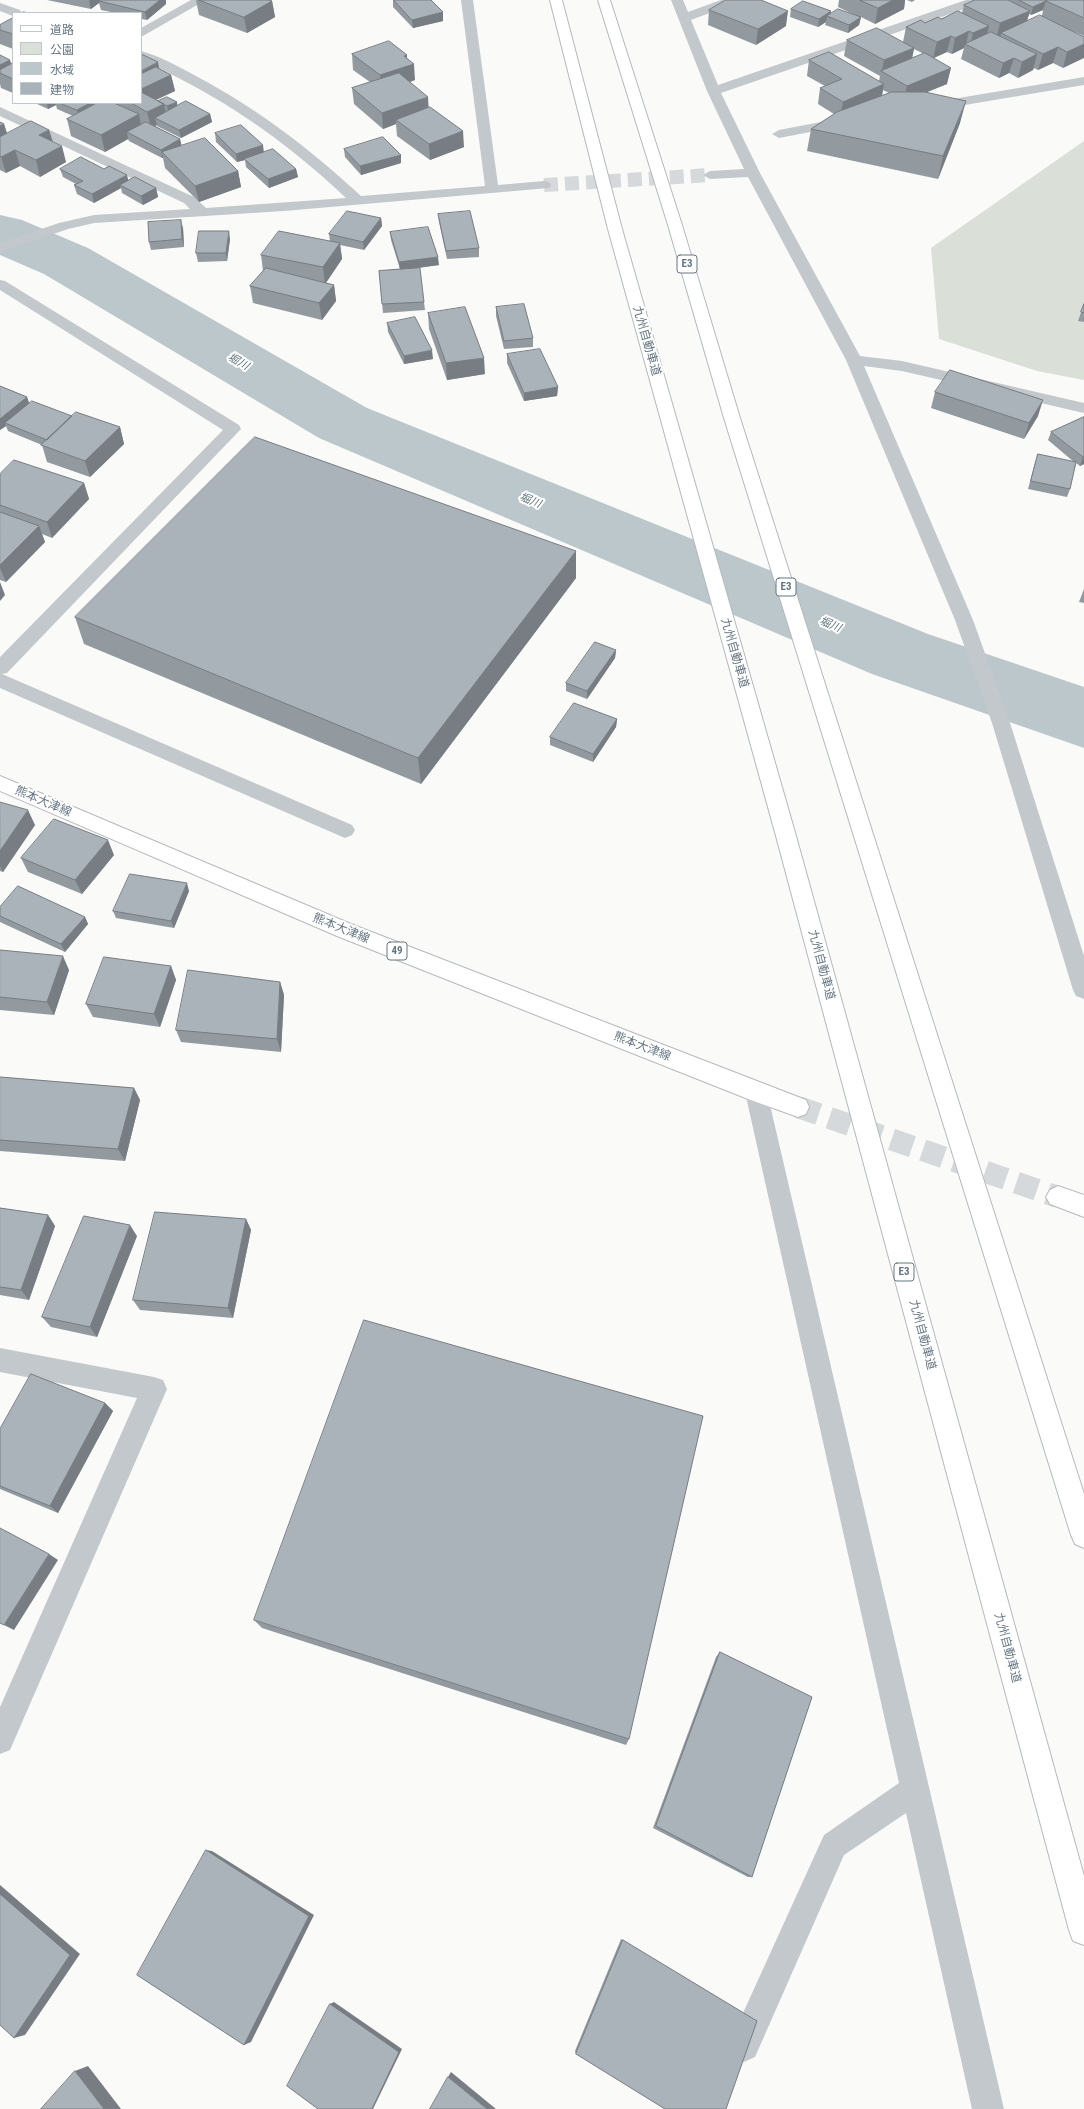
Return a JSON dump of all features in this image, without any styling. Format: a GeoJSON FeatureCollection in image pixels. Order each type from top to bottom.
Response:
{"type":"FeatureCollection","features":[{"type":"Feature","properties":{"kind":"main road","name":"九州自動車道"},"geometry":{"type":"LineString","coordinates":[[556,0],[615,230],[790,851],[1084,1930]]}},
{"type":"Feature","properties":{"kind":"main road","name":"E3"},"geometry":{"type":"LineString","coordinates":[[604,0],[767,528],[1084,1535]]}},
{"type":"Feature","properties":{"kind":"main road","name":"熊本大津線"},"geometry":{"type":"LineString","coordinates":[[0,783],[344,930],[756,1092],[798,1107]]}},
{"type":"Feature","properties":{"kind":"main road"},"geometry":{"type":"LineString","coordinates":[[1058,1197],[1084,1206]]}},
{"type":"Feature","properties":{"kind":"street"},"geometry":{"type":"LineString","coordinates":[[142,32],[200,0]]}},
{"type":"Feature","properties":{"kind":"street"},"geometry":{"type":"LineString","coordinates":[[467,0],[492,189]]}},
{"type":"Feature","properties":{"kind":"street"},"geometry":{"type":"LineString","coordinates":[[677,0],[714,91],[753,173],[854,360],[964,620],[1001,723],[1084,990]]}},
{"type":"Feature","properties":{"kind":"street"},"geometry":{"type":"LineString","coordinates":[[684,18],[732,0]]}},
{"type":"Feature","properties":{"kind":"street"},"geometry":{"type":"LineString","coordinates":[[714,91],[978,0]]}},
{"type":"Feature","properties":{"kind":"street"},"geometry":{"type":"LineString","coordinates":[[0,7],[13,12]]}},
{"type":"Feature","properties":{"kind":"street"},"geometry":{"type":"LineString","coordinates":[[142,56],[214,92],[272,129],[316,161],[358,201]]}},
{"type":"Feature","properties":{"kind":"street"},"geometry":{"type":"LineString","coordinates":[[926,108],[1084,81]]}},
{"type":"Feature","properties":{"kind":"street"},"geometry":{"type":"LineString","coordinates":[[0,111],[189,200],[202,212]]}},
{"type":"Feature","properties":{"kind":"street"},"geometry":{"type":"LineString","coordinates":[[779,134],[856,120]]}},
{"type":"Feature","properties":{"kind":"street"},"geometry":{"type":"LineString","coordinates":[[710,175],[753,173]]}},
{"type":"Feature","properties":{"kind":"street"},"geometry":{"type":"LineString","coordinates":[[0,248],[54,229],[94,219],[358,201],[544,186]]}},
{"type":"Feature","properties":{"kind":"street"},"geometry":{"type":"LineString","coordinates":[[0,284],[233,429],[0,668]]}},
{"type":"Feature","properties":{"kind":"street"},"geometry":{"type":"LineString","coordinates":[[854,360],[902,366],[1084,408]]}},
{"type":"Feature","properties":{"kind":"street"},"geometry":{"type":"LineString","coordinates":[[0,680],[345,830]]}},
{"type":"Feature","properties":{"kind":"street"},"geometry":{"type":"LineString","coordinates":[[756,1092],[988,2109]]}},
{"type":"Feature","properties":{"kind":"street"},"geometry":{"type":"LineString","coordinates":[[0,1360],[154,1389],[0,1740]]}},
{"type":"Feature","properties":{"kind":"street"},"geometry":{"type":"LineString","coordinates":[[734,2073],[834,1845],[915,1790]]}},
{"type":"Feature","properties":{"kind":"green space"},"geometry":{"type":"Polygon","coordinates":[[[1084,141],[1084,380],[1037,371],[939,339],[931,248],[1084,141]]]}},
{"type":"Feature","properties":{"kind":"water"},"geometry":{"type":"Polygon","coordinates":[[[0,220],[136,290],[261,378],[41,258],[0,238],[0,220]]]}},
{"type":"Feature","properties":{"kind":"building"},"geometry":{"type":"Polygon","coordinates":[[[160,0],[145,12],[99,1],[160,0]]]}},
{"type":"Feature","properties":{"kind":"building"},"geometry":{"type":"Polygon","coordinates":[[[199,0],[269,0],[272,1],[244,17],[199,0]]]}},
{"type":"Feature","properties":{"kind":"building"},"geometry":{"type":"Polygon","coordinates":[[[394,0],[431,0],[443,12],[412,20],[394,0]]]}},
{"type":"Feature","properties":{"kind":"building"},"geometry":{"type":"Polygon","coordinates":[[[726,0],[761,0],[788,11],[758,29],[709,10],[726,0]]]}},
{"type":"Feature","properties":{"kind":"building"},"geometry":{"type":"Polygon","coordinates":[[[860,0],[893,0],[878,8],[860,0]]]}},
{"type":"Feature","properties":{"kind":"building"},"geometry":{"type":"Polygon","coordinates":[[[975,0],[1008,0],[1030,11],[1000,23],[964,5],[975,0]]]}},
{"type":"Feature","properties":{"kind":"building"},"geometry":{"type":"Polygon","coordinates":[[[1019,0],[1047,0],[1033,7],[1019,0]]]}},
{"type":"Feature","properties":{"kind":"building"},"geometry":{"type":"Polygon","coordinates":[[[1084,0],[1084,18],[1046,1],[1084,0]]]}},
{"type":"Feature","properties":{"kind":"building"},"geometry":{"type":"Polygon","coordinates":[[[803,1],[831,11],[819,19],[791,9],[803,1]]]}},
{"type":"Feature","properties":{"kind":"building"},"geometry":{"type":"Polygon","coordinates":[[[838,9],[861,17],[849,25],[827,16],[838,9]]]}},
{"type":"Feature","properties":{"kind":"building"},"geometry":{"type":"Polygon","coordinates":[[[958,11],[989,26],[973,33],[969,31],[955,38],[951,36],[937,42],[906,27],[921,20],[925,23],[938,17],[941,19],[958,11]]]}},
{"type":"Feature","properties":{"kind":"building"},"geometry":{"type":"Polygon","coordinates":[[[1040,15],[1084,37],[1084,44],[1067,52],[1058,47],[1043,54],[1001,33],[1040,15]]]}},
{"type":"Feature","properties":{"kind":"building"},"geometry":{"type":"Polygon","coordinates":[[[12,19],[12,34],[0,30],[0,25],[12,19]]]}},
{"type":"Feature","properties":{"kind":"building"},"geometry":{"type":"Polygon","coordinates":[[[877,28],[914,48],[884,60],[847,40],[877,28]]]}},
{"type":"Feature","properties":{"kind":"building"},"geometry":{"type":"Polygon","coordinates":[[[991,32],[1037,54],[1022,62],[1014,58],[1003,63],[965,44],[991,32]]]}},
{"type":"Feature","properties":{"kind":"building"},"geometry":{"type":"Polygon","coordinates":[[[389,41],[407,55],[404,56],[414,64],[380,75],[352,54],[389,41]]]}},
{"type":"Feature","properties":{"kind":"building"},"geometry":{"type":"Polygon","coordinates":[[[829,52],[884,84],[843,102],[820,88],[842,79],[809,60],[829,52]]]}},
{"type":"Feature","properties":{"kind":"building"},"geometry":{"type":"Polygon","coordinates":[[[925,53],[951,68],[907,86],[881,71],[925,53]]]}},
{"type":"Feature","properties":{"kind":"building"},"geometry":{"type":"Polygon","coordinates":[[[142,54],[158,62],[142,70],[142,54]]]}},
{"type":"Feature","properties":{"kind":"building"},"geometry":{"type":"Polygon","coordinates":[[[0,55],[10,60],[0,65],[0,55]]]}},
{"type":"Feature","properties":{"kind":"building"},"geometry":{"type":"Polygon","coordinates":[[[12,64],[12,79],[0,73],[0,70],[12,64]]]}},
{"type":"Feature","properties":{"kind":"building"},"geometry":{"type":"Polygon","coordinates":[[[156,67],[171,75],[142,89],[142,74],[156,67]]]}},
{"type":"Feature","properties":{"kind":"building"},"geometry":{"type":"Polygon","coordinates":[[[399,73],[428,97],[382,113],[352,88],[399,73]]]}},
{"type":"Feature","properties":{"kind":"building"},"geometry":{"type":"Polygon","coordinates":[[[892,92],[925,92],[966,101],[943,156],[811,129],[837,112],[892,92]]]}},
{"type":"Feature","properties":{"kind":"building"},"geometry":{"type":"Polygon","coordinates":[[[142,93],[164,104],[147,112],[133,104],[142,104],[142,93]]]}},
{"type":"Feature","properties":{"kind":"building"},"geometry":{"type":"Polygon","coordinates":[[[167,97],[177,102],[167,106],[158,101],[167,97]]]}},
{"type":"Feature","properties":{"kind":"building"},"geometry":{"type":"Polygon","coordinates":[[[186,101],[210,114],[179,130],[155,118],[186,101]]]}},
{"type":"Feature","properties":{"kind":"building"},"geometry":{"type":"Polygon","coordinates":[[[62,104],[88,104],[77,110],[62,104]]]}},
{"type":"Feature","properties":{"kind":"building"},"geometry":{"type":"Polygon","coordinates":[[[95,104],[116,104],[139,114],[101,135],[67,119],[95,104]]]}},
{"type":"Feature","properties":{"kind":"building"},"geometry":{"type":"Polygon","coordinates":[[[430,107],[463,131],[429,144],[396,120],[430,107]]]}},
{"type":"Feature","properties":{"kind":"building"},"geometry":{"type":"Polygon","coordinates":[[[31,121],[49,130],[39,135],[62,146],[36,160],[15,150],[1,157],[0,137],[31,121]]]}},
{"type":"Feature","properties":{"kind":"building"},"geometry":{"type":"Polygon","coordinates":[[[146,122],[180,139],[161,150],[127,132],[146,122]]]}},
{"type":"Feature","properties":{"kind":"building"},"geometry":{"type":"Polygon","coordinates":[[[241,125],[263,145],[236,154],[215,133],[241,125]]]}},
{"type":"Feature","properties":{"kind":"building"},"geometry":{"type":"Polygon","coordinates":[[[383,137],[401,155],[360,166],[344,149],[383,137]]]}},
{"type":"Feature","properties":{"kind":"building"},"geometry":{"type":"Polygon","coordinates":[[[205,138],[238,171],[195,186],[162,152],[205,138]]]}},
{"type":"Feature","properties":{"kind":"building"},"geometry":{"type":"Polygon","coordinates":[[[273,149],[296,169],[268,179],[244,159],[273,149]]]}},
{"type":"Feature","properties":{"kind":"building"},"geometry":{"type":"Polygon","coordinates":[[[81,157],[104,169],[109,166],[127,175],[92,194],[74,185],[83,181],[60,169],[81,157]]]}},
{"type":"Feature","properties":{"kind":"building"},"geometry":{"type":"Polygon","coordinates":[[[135,177],[156,188],[141,196],[120,185],[135,177]]]}},
{"type":"Feature","properties":{"kind":"building"},"geometry":{"type":"Polygon","coordinates":[[[347,211],[381,218],[363,242],[329,234],[347,211]]]}},
{"type":"Feature","properties":{"kind":"building"},"geometry":{"type":"Polygon","coordinates":[[[470,211],[479,248],[446,251],[438,214],[470,211]]]}},
{"type":"Feature","properties":{"kind":"building"},"geometry":{"type":"Polygon","coordinates":[[[181,220],[182,239],[149,242],[148,222],[181,220]]]}},
{"type":"Feature","properties":{"kind":"building"},"geometry":{"type":"Polygon","coordinates":[[[428,227],[438,257],[399,262],[390,232],[428,227]]]}},
{"type":"Feature","properties":{"kind":"building"},"geometry":{"type":"Polygon","coordinates":[[[199,231],[229,231],[226,253],[196,253],[199,231]]]}},
{"type":"Feature","properties":{"kind":"building"},"geometry":{"type":"Polygon","coordinates":[[[279,231],[340,243],[323,267],[261,255],[279,231]]]}},
{"type":"Feature","properties":{"kind":"building"},"geometry":{"type":"Polygon","coordinates":[[[266,268],[334,285],[319,303],[250,286],[266,268]]]}},
{"type":"Feature","properties":{"kind":"building"},"geometry":{"type":"Polygon","coordinates":[[[420,268],[424,302],[382,304],[379,271],[420,268]]]}},
{"type":"Feature","properties":{"kind":"building"},"geometry":{"type":"Polygon","coordinates":[[[524,304],[533,338],[504,341],[496,307],[524,304]]]}},
{"type":"Feature","properties":{"kind":"building"},"geometry":{"type":"Polygon","coordinates":[[[1084,304],[1084,313],[1081,312],[1084,304]]]}},
{"type":"Feature","properties":{"kind":"building"},"geometry":{"type":"Polygon","coordinates":[[[465,307],[484,358],[446,363],[428,313],[465,307]]]}},
{"type":"Feature","properties":{"kind":"building"},"geometry":{"type":"Polygon","coordinates":[[[415,317],[432,350],[404,356],[387,323],[415,317]]]}},
{"type":"Feature","properties":{"kind":"building"},"geometry":{"type":"Polygon","coordinates":[[[540,349],[558,387],[524,393],[507,354],[540,349]]]}},
{"type":"Feature","properties":{"kind":"building"},"geometry":{"type":"Polygon","coordinates":[[[950,370],[1043,400],[1029,423],[935,392],[950,370]]]}},
{"type":"Feature","properties":{"kind":"building"},"geometry":{"type":"Polygon","coordinates":[[[0,386],[27,397],[0,419],[0,386]]]}},
{"type":"Feature","properties":{"kind":"building"},"geometry":{"type":"Polygon","coordinates":[[[32,401],[72,416],[47,440],[5,423],[32,401]]]}},
{"type":"Feature","properties":{"kind":"building"},"geometry":{"type":"Polygon","coordinates":[[[76,412],[120,427],[85,461],[41,445],[76,412]]]}},
{"type":"Feature","properties":{"kind":"building"},"geometry":{"type":"Polygon","coordinates":[[[1084,417],[1084,457],[1083,457],[1051,432],[1084,417]]]}},
{"type":"Feature","properties":{"kind":"building"},"geometry":{"type":"Polygon","coordinates":[[[255,437],[576,551],[418,758],[75,617],[255,437]]]}},
{"type":"Feature","properties":{"kind":"building"},"geometry":{"type":"Polygon","coordinates":[[[1038,454],[1076,462],[1070,489],[1031,481],[1038,454]]]}},
{"type":"Feature","properties":{"kind":"building"},"geometry":{"type":"Polygon","coordinates":[[[14,460],[84,483],[47,522],[0,505],[0,474],[14,460]]]}},
{"type":"Feature","properties":{"kind":"building"},"geometry":{"type":"Polygon","coordinates":[[[0,512],[39,526],[0,565],[0,512]]]}},
{"type":"Feature","properties":{"kind":"building"},"geometry":{"type":"Polygon","coordinates":[[[595,642],[616,650],[587,691],[566,683],[595,642]]]}},
{"type":"Feature","properties":{"kind":"building"},"geometry":{"type":"Polygon","coordinates":[[[574,703],[617,719],[593,754],[550,737],[574,703]]]}},
{"type":"Feature","properties":{"kind":"building"},"geometry":{"type":"Polygon","coordinates":[[[0,802],[28,810],[0,851],[0,802]]]}},
{"type":"Feature","properties":{"kind":"building"},"geometry":{"type":"Polygon","coordinates":[[[54,819],[108,840],[75,880],[21,858],[54,819]]]}},
{"type":"Feature","properties":{"kind":"building"},"geometry":{"type":"Polygon","coordinates":[[[130,874],[187,883],[171,921],[113,911],[130,874]]]}},
{"type":"Feature","properties":{"kind":"building"},"geometry":{"type":"Polygon","coordinates":[[[18,886],[85,917],[61,944],[0,916],[0,907],[18,886]]]}},
{"type":"Feature","properties":{"kind":"building"},"geometry":{"type":"Polygon","coordinates":[[[0,950],[63,956],[47,1002],[0,997],[0,950]]]}},
{"type":"Feature","properties":{"kind":"building"},"geometry":{"type":"Polygon","coordinates":[[[104,957],[171,966],[154,1014],[86,1004],[104,957]]]}},
{"type":"Feature","properties":{"kind":"building"},"geometry":{"type":"Polygon","coordinates":[[[188,970],[280,982],[277,1039],[176,1030],[188,970]]]}},
{"type":"Feature","properties":{"kind":"building"},"geometry":{"type":"Polygon","coordinates":[[[0,1077],[134,1088],[118,1149],[0,1140],[0,1077]]]}},
{"type":"Feature","properties":{"kind":"building"},"geometry":{"type":"Polygon","coordinates":[[[0,1208],[48,1215],[21,1290],[0,1287],[0,1208]]]}},
{"type":"Feature","properties":{"kind":"building"},"geometry":{"type":"Polygon","coordinates":[[[155,1212],[246,1219],[228,1308],[133,1300],[155,1212]]]}},
{"type":"Feature","properties":{"kind":"building"},"geometry":{"type":"Polygon","coordinates":[[[84,1216],[130,1225],[90,1327],[42,1317],[84,1216]]]}},
{"type":"Feature","properties":{"kind":"building"},"geometry":{"type":"Polygon","coordinates":[[[364,1320],[703,1416],[629,1739],[254,1620],[364,1320]]]}},
{"type":"Feature","properties":{"kind":"building"},"geometry":{"type":"Polygon","coordinates":[[[31,1374],[105,1403],[50,1506],[0,1486],[0,1429],[31,1374]]]}},
{"type":"Feature","properties":{"kind":"building"},"geometry":{"type":"Polygon","coordinates":[[[0,1528],[49,1554],[4,1625],[0,1623],[0,1528]]]}},
{"type":"Feature","properties":{"kind":"building"},"geometry":{"type":"Polygon","coordinates":[[[720,1652],[812,1697],[752,1877],[656,1826],[720,1652]]]}},
{"type":"Feature","properties":{"kind":"building"},"geometry":{"type":"Polygon","coordinates":[[[206,1850],[309,1916],[244,2045],[137,1975],[206,1850]]]}},
{"type":"Feature","properties":{"kind":"building"},"geometry":{"type":"Polygon","coordinates":[[[0,1894],[70,1955],[14,2038],[0,2025],[0,1894]]]}},
{"type":"Feature","properties":{"kind":"building"},"geometry":{"type":"Polygon","coordinates":[[[623,1940],[757,2021],[726,2109],[665,2109],[576,2054],[623,1940]]]}},
{"type":"Feature","properties":{"kind":"building"},"geometry":{"type":"Polygon","coordinates":[[[330,2004],[399,2052],[372,2109],[318,2109],[287,2086],[330,2004]]]}},
{"type":"Feature","properties":{"kind":"building"},"geometry":{"type":"Polygon","coordinates":[[[75,2071],[104,2109],[41,2109],[75,2071]]]}},
{"type":"Feature","properties":{"kind":"building"},"geometry":{"type":"Polygon","coordinates":[[[448,2077],[487,2109],[430,2109],[448,2077]]]}},
{"type":"Feature","properties":{"kind":"waterway","name":"堀川"},"geometry":{"type":"LineString","coordinates":[[0,233],[66,261],[343,423],[900,654],[1084,718]]}},
{"type":"Feature","properties":{"kind":"tunnel"},"geometry":{"type":"LineString","coordinates":[[544,185],[710,175]]}},
{"type":"Feature","properties":{"kind":"tunnel"},"geometry":{"type":"LineString","coordinates":[[798,1107],[1058,1197]]}}]}
